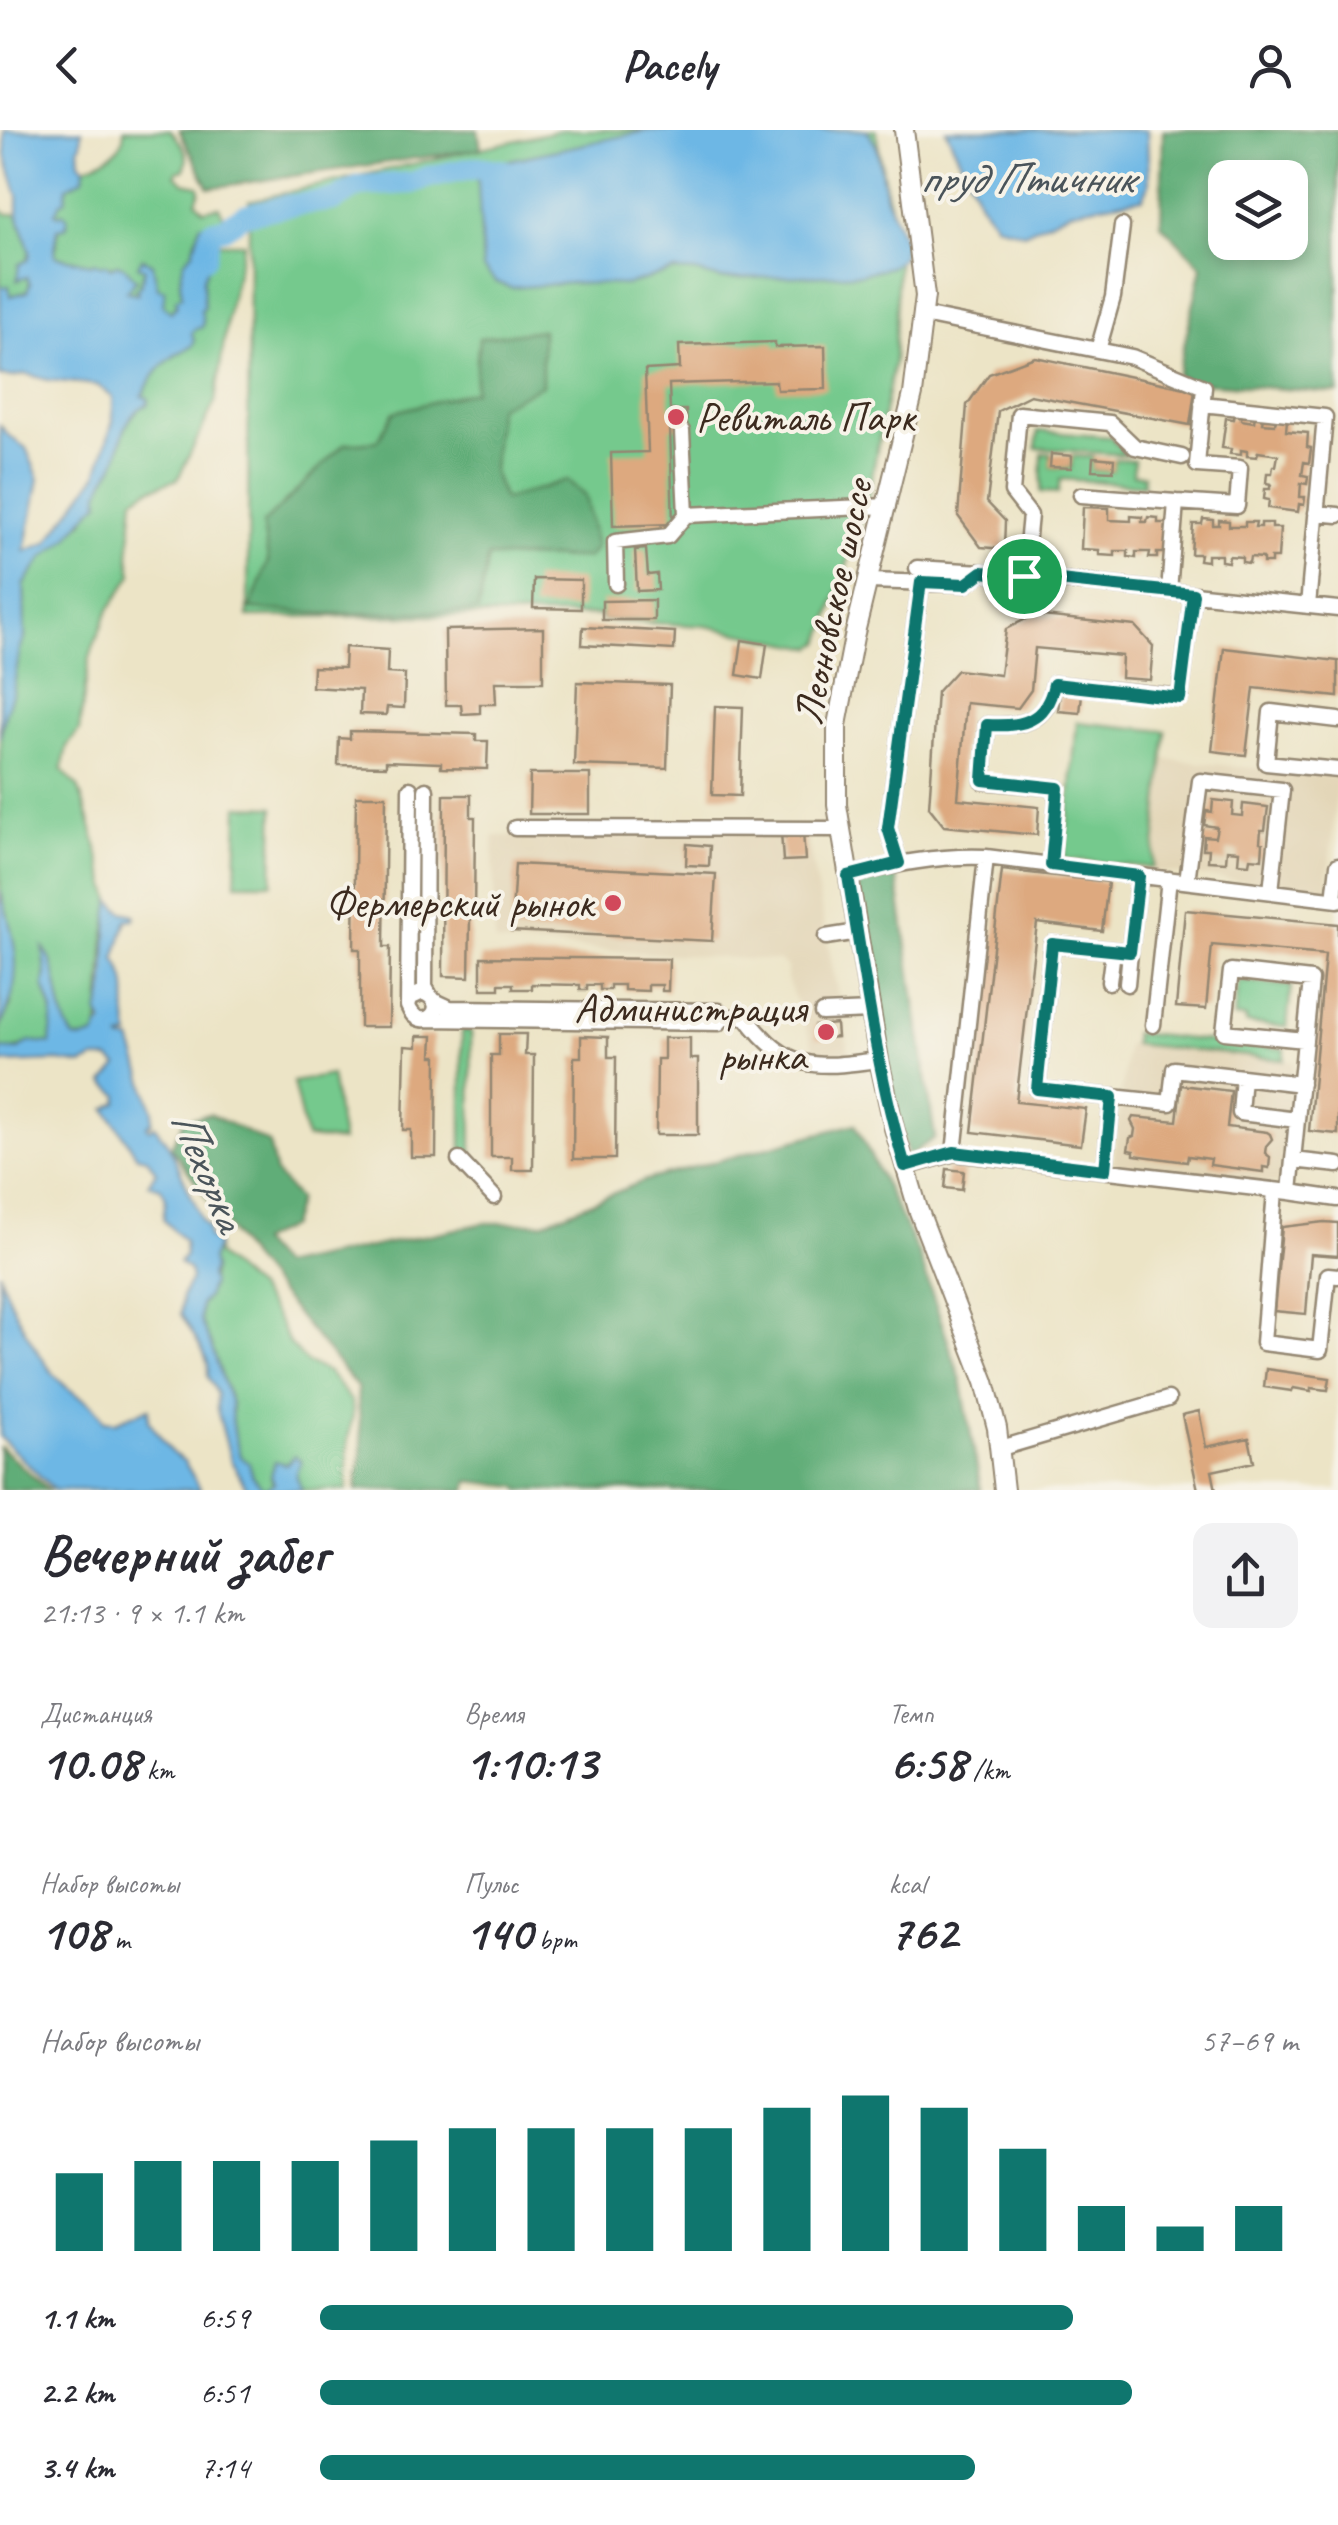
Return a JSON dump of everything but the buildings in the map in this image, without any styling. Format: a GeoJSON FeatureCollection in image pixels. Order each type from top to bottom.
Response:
{"type":"FeatureCollection","features":[{"type":"Feature","properties":{"kind":"main road","name":"Леоновское шоссе"},"geometry":{"type":"LineString","coordinates":[[904,130],[925,296],[914,394],[854,637],[838,725],[837,804],[894,1128],[918,1209],[985,1382],[1001,1448],[1004,1490]]}},
{"type":"Feature","properties":{"kind":"street"},"geometry":{"type":"LineString","coordinates":[[1098,350],[1113,297],[1122,226]]}},
{"type":"Feature","properties":{"kind":"street"},"geometry":{"type":"LineString","coordinates":[[923,315],[1132,357],[1204,387],[1197,464],[1240,468],[1237,506],[1081,495]]}},
{"type":"Feature","properties":{"kind":"street"},"geometry":{"type":"LineString","coordinates":[[1202,404],[1331,418],[1319,480],[1308,606]]}},
{"type":"Feature","properties":{"kind":"street"},"geometry":{"type":"LineString","coordinates":[[1024,576],[1030,515],[1012,492],[1020,414],[1110,424],[1135,447],[1182,456]]}},
{"type":"Feature","properties":{"kind":"street"},"geometry":{"type":"LineString","coordinates":[[616,584],[615,542],[668,536],[686,515],[682,431]]}},
{"type":"Feature","properties":{"kind":"street"},"geometry":{"type":"LineString","coordinates":[[1319,480],[1338,482]]}},
{"type":"Feature","properties":{"kind":"street"},"geometry":{"type":"LineString","coordinates":[[1169,591],[1176,502]]}},
{"type":"Feature","properties":{"kind":"street"},"geometry":{"type":"LineString","coordinates":[[686,515],[888,506]]}},
{"type":"Feature","properties":{"kind":"street"},"geometry":{"type":"LineString","coordinates":[[1316,514],[1338,516]]}},
{"type":"Feature","properties":{"kind":"street"},"geometry":{"type":"LineString","coordinates":[[868,581],[919,575],[966,584],[982,572],[1338,609]]}},
{"type":"Feature","properties":{"kind":"street"},"geometry":{"type":"LineString","coordinates":[[899,863],[888,828],[919,575]]}},
{"type":"Feature","properties":{"kind":"street"},"geometry":{"type":"LineString","coordinates":[[1051,865],[1058,788],[983,780],[987,725],[1014,726],[1032,720],[1046,706],[1054,684],[1180,698],[1193,594]]}},
{"type":"Feature","properties":{"kind":"street"},"geometry":{"type":"LineString","coordinates":[[1338,720],[1271,712],[1266,763],[1338,770]]}},
{"type":"Feature","properties":{"kind":"street"},"geometry":{"type":"LineString","coordinates":[[1187,881],[1200,781],[1282,790],[1271,892]]}},
{"type":"Feature","properties":{"kind":"street"},"geometry":{"type":"LineString","coordinates":[[426,1019],[436,1009],[425,987],[418,789],[408,1006],[411,1015],[418,1020],[719,1023],[724,1017]]}},
{"type":"Feature","properties":{"kind":"street"},"geometry":{"type":"LineString","coordinates":[[515,828],[841,829]]}},
{"type":"Feature","properties":{"kind":"street"},"geometry":{"type":"LineString","coordinates":[[848,876],[941,856],[986,857],[1336,899],[1338,865]]}},
{"type":"Feature","properties":{"kind":"street"},"geometry":{"type":"LineString","coordinates":[[954,1152],[986,857]]}},
{"type":"Feature","properties":{"kind":"street"},"geometry":{"type":"LineString","coordinates":[[1127,984],[1139,876]]}},
{"type":"Feature","properties":{"kind":"street"},"geometry":{"type":"LineString","coordinates":[[1152,1024],[1169,879]]}},
{"type":"Feature","properties":{"kind":"street"},"geometry":{"type":"LineString","coordinates":[[826,937],[858,932]]}},
{"type":"Feature","properties":{"kind":"street"},"geometry":{"type":"LineString","coordinates":[[1130,952],[1052,944],[1037,1089],[1170,1104],[1174,1069],[1301,1084]]}},
{"type":"Feature","properties":{"kind":"street"},"geometry":{"type":"LineString","coordinates":[[1109,982],[1112,950]]}},
{"type":"Feature","properties":{"kind":"street"},"geometry":{"type":"LineString","coordinates":[[1305,1040],[1224,1032],[1230,971],[1311,980],[1294,1160],[1282,1191],[1262,1344],[1320,1350],[1328,1275],[1338,1276]]}},
{"type":"Feature","properties":{"kind":"street"},"geometry":{"type":"LineString","coordinates":[[408,1006],[416,994],[450,1008],[719,1010],[724,1017]]}},
{"type":"Feature","properties":{"kind":"street"},"geometry":{"type":"LineString","coordinates":[[822,1014],[871,1011]]}},
{"type":"Feature","properties":{"kind":"street"},"geometry":{"type":"LineString","coordinates":[[724,1017],[746,1017],[763,1040],[784,1056],[808,1064],[833,1066],[879,1060]]}},
{"type":"Feature","properties":{"kind":"street"},"geometry":{"type":"LineString","coordinates":[[1243,1077],[1240,1113],[1297,1120]]}},
{"type":"Feature","properties":{"kind":"street"},"geometry":{"type":"LineString","coordinates":[[1105,1170],[1112,1097]]}},
{"type":"Feature","properties":{"kind":"street"},"geometry":{"type":"LineString","coordinates":[[905,1166],[954,1152],[1338,1199]]}},
{"type":"Feature","properties":{"kind":"street"},"geometry":{"type":"LineString","coordinates":[[459,1160],[494,1197]]}},
{"type":"Feature","properties":{"kind":"street"},"geometry":{"type":"LineString","coordinates":[[1294,1160],[1338,1165]]}},
{"type":"Feature","properties":{"kind":"street"},"geometry":{"type":"LineString","coordinates":[[1001,1448],[1168,1399]]}},
{"type":"Feature","properties":{"kind":"shaded area"},"geometry":{"type":"Polygon","coordinates":[[[1164,759],[1338,777],[1327,890],[1153,871],[1164,759]]]}},
{"type":"Feature","properties":{"kind":"shaded area"},"geometry":{"type":"Polygon","coordinates":[[[806,830],[850,1057],[819,1061],[787,979],[787,967],[780,961],[495,943],[493,836],[806,830]]]}},
{"type":"Feature","properties":{"kind":"shaded area"},"geometry":{"type":"Polygon","coordinates":[[[1127,1044],[1294,1061],[1279,1184],[1113,1165],[1127,1044]]]}},
{"type":"Feature","properties":{"kind":"green space"},"geometry":{"type":"Polygon","coordinates":[[[124,130],[170,130],[182,144],[187,160],[183,171],[175,175],[184,183],[199,186],[196,201],[203,210],[219,207],[224,217],[200,225],[193,252],[184,262],[182,296],[172,312],[163,306],[151,263],[143,259],[139,266],[145,269],[137,294],[126,291],[136,280],[121,267],[55,256],[59,215],[55,214],[67,187],[84,177],[85,167],[117,150],[124,130]]]}},
{"type":"Feature","properties":{"kind":"green space"},"geometry":{"type":"Polygon","coordinates":[[[179,130],[478,130],[481,149],[209,188],[179,130]]]}},
{"type":"Feature","properties":{"kind":"green space"},"geometry":{"type":"Polygon","coordinates":[[[561,130],[876,130],[899,239],[894,361],[866,507],[821,643],[813,648],[705,626],[602,620],[601,615],[248,617],[249,201],[561,130]]]}},
{"type":"Feature","properties":{"kind":"green space"},"geometry":{"type":"Polygon","coordinates":[[[1163,130],[1338,130],[1338,393],[1190,382],[1177,376],[1202,267],[1161,224],[1163,130]]]}},
{"type":"Feature","properties":{"kind":"green space"},"geometry":{"type":"Polygon","coordinates":[[[0,208],[7,214],[18,214],[30,252],[18,280],[27,276],[27,292],[9,296],[0,284],[0,208]]]}},
{"type":"Feature","properties":{"kind":"green space"},"geometry":{"type":"Polygon","coordinates":[[[218,243],[244,243],[230,302],[215,402],[178,479],[134,498],[129,556],[132,575],[108,611],[94,645],[79,731],[67,746],[62,770],[78,787],[111,900],[99,1026],[96,1035],[83,1039],[74,1038],[66,1028],[53,971],[43,950],[44,986],[53,1012],[50,1044],[29,1042],[16,1049],[0,1049],[0,1027],[11,1005],[8,916],[0,890],[0,738],[25,638],[24,585],[43,558],[100,502],[102,484],[117,457],[128,423],[142,406],[151,377],[192,346],[191,333],[204,308],[203,279],[218,243]]]}},
{"type":"Feature","properties":{"kind":"green space"},"geometry":{"type":"Polygon","coordinates":[[[542,330],[542,385],[498,407],[493,472],[504,500],[567,480],[585,496],[596,547],[588,558],[488,557],[478,611],[328,614],[250,609],[268,561],[263,524],[344,444],[377,441],[394,412],[474,391],[479,338],[542,330]]]}},
{"type":"Feature","properties":{"kind":"green space"},"geometry":{"type":"Polygon","coordinates":[[[1038,431],[1110,437],[1126,455],[1036,448],[1038,431]]]}},
{"type":"Feature","properties":{"kind":"green space"},"geometry":{"type":"Polygon","coordinates":[[[1042,453],[1051,454],[1051,467],[1071,468],[1072,456],[1093,457],[1092,470],[1112,471],[1114,459],[1134,460],[1133,474],[1144,475],[1143,485],[1060,479],[1058,493],[1041,492],[1042,453]]]}},
{"type":"Feature","properties":{"kind":"green space"},"geometry":{"type":"Polygon","coordinates":[[[1077,722],[1166,731],[1153,868],[1064,859],[1077,722]]]}},
{"type":"Feature","properties":{"kind":"green space"},"geometry":{"type":"Polygon","coordinates":[[[238,806],[274,807],[272,883],[236,883],[238,806]]]}},
{"type":"Feature","properties":{"kind":"green space"},"geometry":{"type":"Polygon","coordinates":[[[896,872],[935,1138],[908,1156],[893,1106],[857,898],[860,879],[896,872]]]}},
{"type":"Feature","properties":{"kind":"green space"},"geometry":{"type":"Polygon","coordinates":[[[1238,981],[1291,986],[1287,1027],[1246,1023],[1246,1018],[1234,1017],[1238,981]]]}},
{"type":"Feature","properties":{"kind":"green space"},"geometry":{"type":"Polygon","coordinates":[[[464,1029],[471,1032],[469,1155],[462,1153],[464,1029]]]}},
{"type":"Feature","properties":{"kind":"green space"},"geometry":{"type":"Polygon","coordinates":[[[1134,1033],[1285,1049],[1284,1060],[1133,1044],[1134,1033]]]}},
{"type":"Feature","properties":{"kind":"green space"},"geometry":{"type":"Polygon","coordinates":[[[331,1075],[342,1141],[306,1138],[293,1082],[331,1075]]]}},
{"type":"Feature","properties":{"kind":"green space"},"geometry":{"type":"Polygon","coordinates":[[[210,1114],[269,1143],[276,1174],[298,1199],[290,1226],[259,1242],[280,1266],[485,1223],[542,1223],[646,1180],[855,1124],[919,1255],[961,1380],[981,1490],[521,1490],[469,1481],[466,1490],[356,1490],[362,1449],[357,1387],[245,1252],[171,1147],[184,1120],[210,1114]]]}},
{"type":"Feature","properties":{"kind":"green space"},"geometry":{"type":"Polygon","coordinates":[[[217,1245],[217,1255],[257,1290],[289,1343],[307,1363],[328,1372],[352,1402],[347,1490],[302,1490],[286,1464],[271,1476],[273,1485],[264,1490],[240,1456],[231,1403],[200,1320],[217,1245]]]}},
{"type":"Feature","properties":{"kind":"green space"},"geometry":{"type":"Polygon","coordinates":[[[0,1447],[49,1490],[0,1490],[0,1447]]]}},
{"type":"Feature","properties":{"kind":"water"},"geometry":{"type":"Polygon","coordinates":[[[4,130],[82,130],[79,147],[84,178],[67,187],[65,201],[55,213],[67,217],[67,225],[57,229],[55,256],[111,268],[117,264],[125,267],[136,280],[126,291],[137,294],[135,289],[140,286],[145,269],[138,266],[142,259],[152,263],[158,288],[165,290],[163,306],[171,312],[177,305],[176,299],[182,296],[184,261],[193,252],[201,224],[211,224],[218,243],[203,279],[203,323],[192,333],[192,346],[168,360],[147,387],[142,396],[148,398],[148,404],[126,426],[100,502],[71,536],[43,558],[24,585],[25,638],[0,738],[0,425],[26,448],[39,479],[25,551],[47,543],[97,475],[113,421],[113,397],[97,385],[26,374],[0,376],[0,284],[9,286],[10,296],[27,292],[30,284],[27,277],[17,280],[19,264],[28,260],[30,252],[18,214],[4,130]]]}},
{"type":"Feature","properties":{"kind":"water"},"geometry":{"type":"Polygon","coordinates":[[[650,130],[867,130],[877,147],[886,198],[905,242],[902,258],[890,267],[861,274],[721,279],[674,271],[626,285],[570,283],[511,288],[496,282],[483,268],[477,167],[650,130]]]}},
{"type":"Feature","properties":{"kind":"water","name":"пруд Птичник"},"geometry":{"type":"Polygon","coordinates":[[[946,130],[1147,130],[1149,184],[1143,198],[1073,210],[1024,233],[996,225],[980,202],[946,130]]]}},
{"type":"Feature","properties":{"kind":"water"},"geometry":{"type":"Polygon","coordinates":[[[0,890],[14,943],[16,975],[0,1027],[0,890]]]}},
{"type":"Feature","properties":{"kind":"water"},"geometry":{"type":"Polygon","coordinates":[[[111,900],[123,912],[135,915],[127,920],[115,959],[125,979],[130,1036],[121,1040],[131,1040],[153,1111],[152,1122],[147,1126],[155,1126],[169,1146],[208,1228],[208,1237],[217,1245],[211,1259],[212,1284],[201,1304],[200,1320],[231,1403],[240,1456],[249,1463],[252,1475],[264,1489],[274,1483],[271,1476],[275,1461],[286,1464],[295,1456],[301,1461],[296,1475],[302,1490],[248,1490],[231,1461],[208,1364],[181,1314],[182,1296],[191,1279],[189,1270],[179,1263],[185,1255],[184,1241],[163,1219],[166,1198],[161,1188],[148,1184],[156,1172],[147,1158],[137,1156],[106,1109],[118,1102],[119,1095],[104,1083],[118,1066],[109,1059],[95,1059],[82,1065],[59,1061],[0,1063],[0,1049],[18,1050],[29,1042],[50,1044],[53,1012],[44,986],[43,947],[74,1038],[96,1035],[103,1024],[98,1012],[104,988],[111,900]]]}},
{"type":"Feature","properties":{"kind":"water"},"geometry":{"type":"Polygon","coordinates":[[[0,1272],[26,1331],[63,1384],[91,1404],[104,1421],[115,1422],[149,1408],[149,1421],[172,1453],[184,1461],[201,1490],[54,1490],[0,1437],[0,1272]]]}},
{"type":"Feature","properties":{"kind":"waterway"},"geometry":{"type":"LineString","coordinates":[[205,258],[211,231],[244,215],[335,200],[359,186],[412,183],[477,167],[505,171]]}},
{"type":"Feature","properties":{"kind":"place","name":"Ревиталь Парк"},"geometry":{"type":"Point","coordinates":[676,417]}},
{"type":"Feature","properties":{"kind":"place","name":"Фермерский рынок"},"geometry":{"type":"Point","coordinates":[613,903]}},
{"type":"Feature","properties":{"kind":"place","name":"Администрация рынка"},"geometry":{"type":"Point","coordinates":[826,1032]}},
{"type":"Feature","properties":{"kind":"route"},"geometry":{"type":"LineString","coordinates":[[982,572],[1024,576],[1193,594],[1180,698],[1054,684],[1046,706],[1032,720],[1014,726],[987,725],[983,780],[1058,788],[1051,865],[1139,876],[1130,952],[1052,944],[1037,1089],[1112,1097],[1105,1170],[954,1152],[905,1166],[879,1060],[848,876],[899,863],[888,828],[921,582],[966,584],[982,572]]}},
{"type":"Feature","properties":{"kind":"water label","name":"Пехорка"},"geometry":{"type":"Point","coordinates":[208,1170]}}]}
